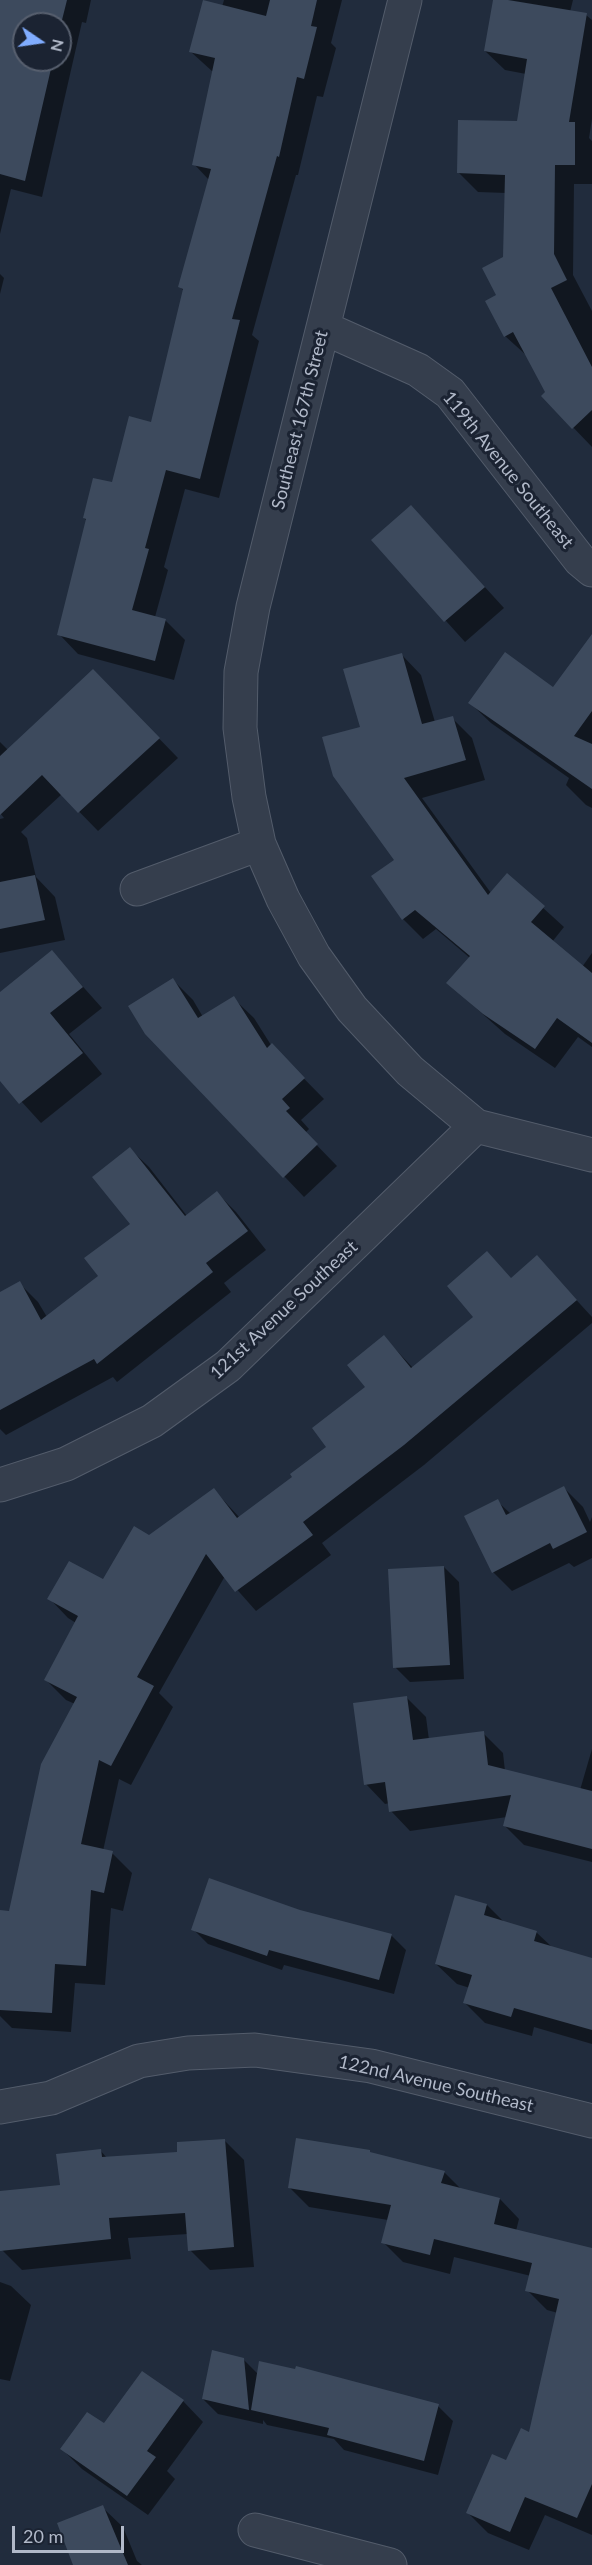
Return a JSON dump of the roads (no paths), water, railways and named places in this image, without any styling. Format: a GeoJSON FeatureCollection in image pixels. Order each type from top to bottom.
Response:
{"type":"FeatureCollection","features":[{"type":"Feature","properties":{"kind":"street","name":"Southeast 167th Street"},"geometry":{"type":"LineString","coordinates":[[405,0],[252,608],[242,672],[240,728],[259,844],[283,899],[314,956],[351,1009],[410,1071],[476,1126]]}},
{"type":"Feature","properties":{"kind":"street","name":"119th Avenue Southeast"},"geometry":{"type":"LineString","coordinates":[[324,328],[418,370],[450,393],[580,560],[592,570]]}},
{"type":"Feature","properties":{"kind":"street"},"geometry":{"type":"LineString","coordinates":[[137,889],[259,844]]}},
{"type":"Feature","properties":{"kind":"street"},"geometry":{"type":"LineString","coordinates":[[476,1126],[592,1155]]}},
{"type":"Feature","properties":{"kind":"street","name":"121st Avenue Southeast"},"geometry":{"type":"LineString","coordinates":[[0,1485],[66,1464],[152,1420],[228,1366],[476,1126]]}},
{"type":"Feature","properties":{"kind":"street","name":"122nd Avenue Southeast"},"geometry":{"type":"LineString","coordinates":[[0,2107],[51,2098],[140,2061],[188,2053],[255,2050],[371,2066],[592,2121]]}},
{"type":"Feature","properties":{"kind":"street"},"geometry":{"type":"LineString","coordinates":[[255,2530],[390,2565]]}}]}
